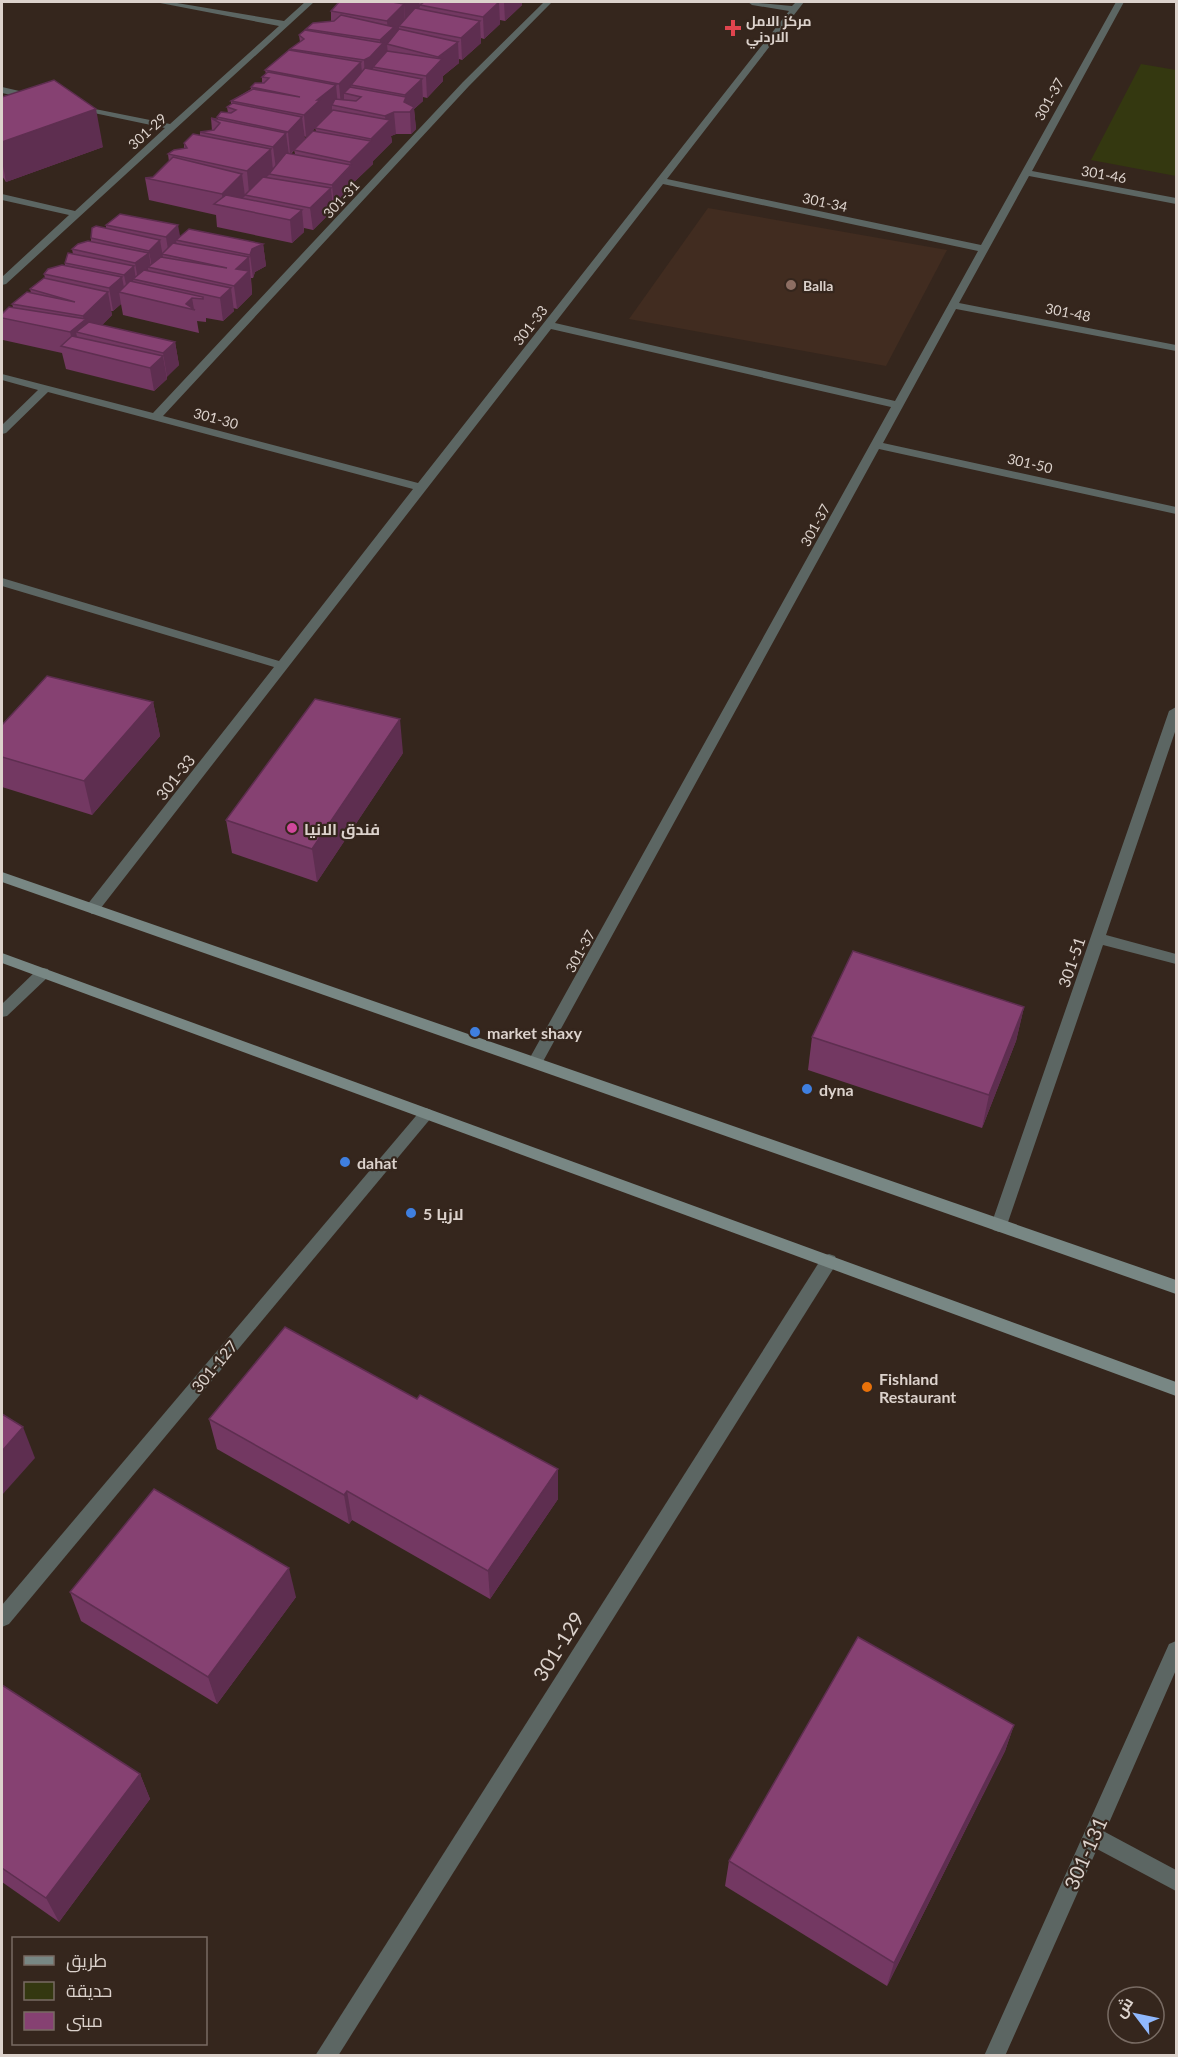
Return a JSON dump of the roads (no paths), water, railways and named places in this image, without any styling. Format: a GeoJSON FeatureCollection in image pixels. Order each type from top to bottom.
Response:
{"type":"FeatureCollection","features":[{"type":"Feature","properties":{"kind":"main road"},"geometry":{"type":"LineString","coordinates":[[2,877],[1176,1287]]}},
{"type":"Feature","properties":{"kind":"main road"},"geometry":{"type":"LineString","coordinates":[[2,958],[1176,1389]]}},
{"type":"Feature","properties":{"kind":"street"},"geometry":{"type":"LineString","coordinates":[[159,2],[285,24]]}},
{"type":"Feature","properties":{"kind":"street","name":"301-29"},"geometry":{"type":"LineString","coordinates":[[2,282],[310,2]]}},
{"type":"Feature","properties":{"kind":"street","name":"301-31"},"geometry":{"type":"LineString","coordinates":[[155,418],[466,84],[548,2]]}},
{"type":"Feature","properties":{"kind":"street"},"geometry":{"type":"LineString","coordinates":[[752,2],[797,5]]}},
{"type":"Feature","properties":{"kind":"street","name":"301-37"},"geometry":{"type":"LineString","coordinates":[[535,1063],[1120,2]]}},
{"type":"Feature","properties":{"kind":"street","name":"301-33"},"geometry":{"type":"LineString","coordinates":[[92,909],[797,5]]}},
{"type":"Feature","properties":{"kind":"street"},"geometry":{"type":"LineString","coordinates":[[2,90],[47,100]]}},
{"type":"Feature","properties":{"kind":"street"},"geometry":{"type":"LineString","coordinates":[[70,105],[172,127]]}},
{"type":"Feature","properties":{"kind":"street","name":"301-46"},"geometry":{"type":"LineString","coordinates":[[1026,173],[1176,201]]}},
{"type":"Feature","properties":{"kind":"street","name":"301-34"},"geometry":{"type":"LineString","coordinates":[[661,181],[984,249]]}},
{"type":"Feature","properties":{"kind":"street"},"geometry":{"type":"LineString","coordinates":[[2,197],[76,214]]}},
{"type":"Feature","properties":{"kind":"street","name":"301-48"},"geometry":{"type":"LineString","coordinates":[[953,305],[1176,348]]}},
{"type":"Feature","properties":{"kind":"street"},"geometry":{"type":"LineString","coordinates":[[549,325],[899,405]]}},
{"type":"Feature","properties":{"kind":"street","name":"301-30"},"geometry":{"type":"LineString","coordinates":[[2,377],[422,488]]}},
{"type":"Feature","properties":{"kind":"street"},"geometry":{"type":"LineString","coordinates":[[2,430],[45,389]]}},
{"type":"Feature","properties":{"kind":"street","name":"301-50"},"geometry":{"type":"LineString","coordinates":[[877,444],[1176,511]]}},
{"type":"Feature","properties":{"kind":"street"},"geometry":{"type":"LineString","coordinates":[[2,582],[283,666]]}},
{"type":"Feature","properties":{"kind":"street","name":"301-51"},"geometry":{"type":"LineString","coordinates":[[999,1225],[1176,713]]}},
{"type":"Feature","properties":{"kind":"street"},"geometry":{"type":"LineString","coordinates":[[1098,938],[1176,959]]}},
{"type":"Feature","properties":{"kind":"street"},"geometry":{"type":"LineString","coordinates":[[2,1012],[43,973]]}},
{"type":"Feature","properties":{"kind":"street","name":"301-127"},"geometry":{"type":"LineString","coordinates":[[2,1618],[426,1114]]}},
{"type":"Feature","properties":{"kind":"street","name":"301-129"},"geometry":{"type":"LineString","coordinates":[[325,2055],[829,1261]]}},
{"type":"Feature","properties":{"kind":"street","name":"301-131"},"geometry":{"type":"LineString","coordinates":[[994,2055],[1176,1650]]}},
{"type":"Feature","properties":{"kind":"street"},"geometry":{"type":"LineString","coordinates":[[1092,1836],[1176,1881]]}},
{"type":"Feature","properties":{"kind":"place","name":"مركز الامل الاردني"},"geometry":{"type":"Point","coordinates":[733,28]}},
{"type":"Feature","properties":{"kind":"place","name":"Balla"},"geometry":{"type":"Point","coordinates":[791,285]}},
{"type":"Feature","properties":{"kind":"place","name":"فندق الانيا"},"geometry":{"type":"Point","coordinates":[292,828]}},
{"type":"Feature","properties":{"kind":"place","name":"market shaxy"},"geometry":{"type":"Point","coordinates":[475,1032]}},
{"type":"Feature","properties":{"kind":"place","name":"dyna"},"geometry":{"type":"Point","coordinates":[807,1089]}},
{"type":"Feature","properties":{"kind":"place","name":"dahat"},"geometry":{"type":"Point","coordinates":[345,1162]}},
{"type":"Feature","properties":{"kind":"place","name":"لازیا 5"},"geometry":{"type":"Point","coordinates":[411,1213]}},
{"type":"Feature","properties":{"kind":"place","name":"Fishland Restaurant"},"geometry":{"type":"Point","coordinates":[867,1387]}}]}
